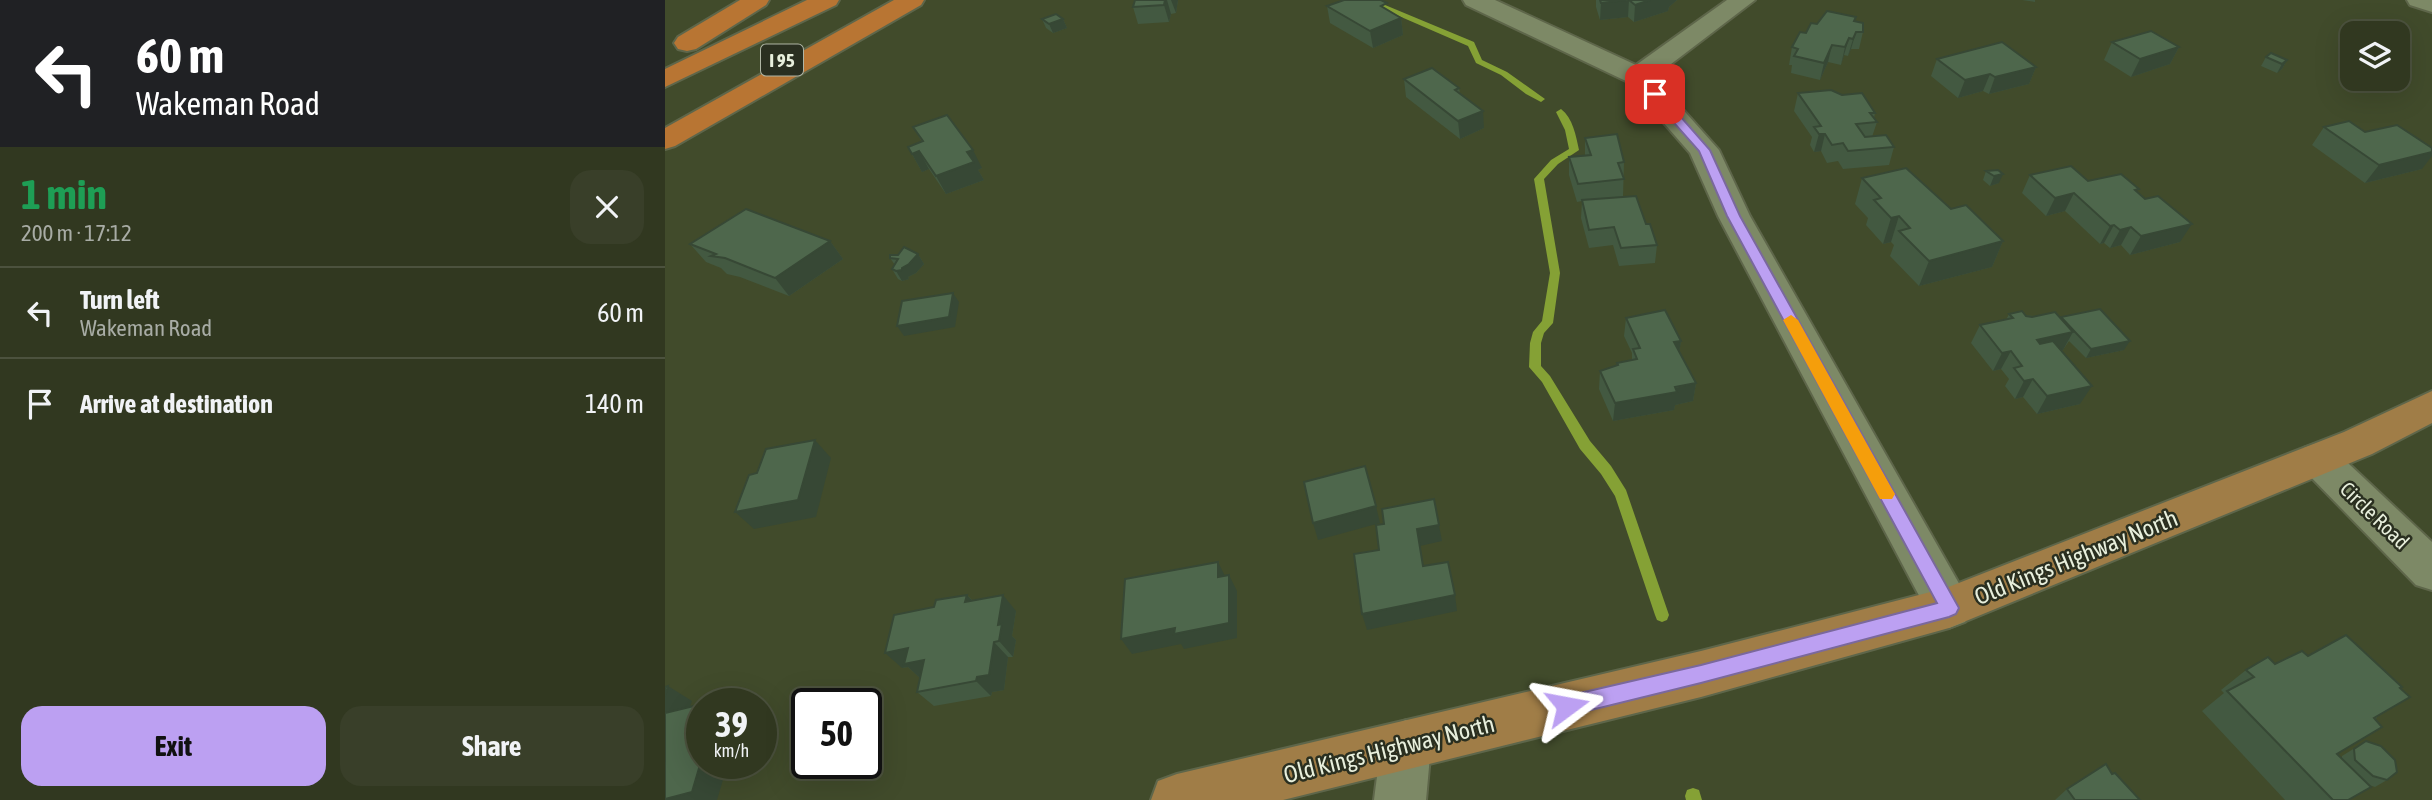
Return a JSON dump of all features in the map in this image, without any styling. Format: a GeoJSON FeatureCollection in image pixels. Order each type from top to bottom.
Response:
{"type":"FeatureCollection","features":[{"type":"Feature","properties":{"kind":"highway"},"geometry":{"type":"LineString","coordinates":[[665,55],[757,0]]}},
{"type":"Feature","properties":{"kind":"highway","name":"I 95"},"geometry":{"type":"LineString","coordinates":[[665,79],[827,0]]}},
{"type":"Feature","properties":{"kind":"highway","name":"I 95"},"geometry":{"type":"LineString","coordinates":[[665,121],[900,0]]}},
{"type":"Feature","properties":{"kind":"highway"},"geometry":{"type":"LineString","coordinates":[[665,140],[912,0]]}},
{"type":"Feature","properties":{"kind":"main road","name":"Old Kings Highway North"},"geometry":{"type":"LineString","coordinates":[[1177,800],[1701,674],[1949,608],[2318,459],[2432,407]]}},
{"type":"Feature","properties":{"kind":"street"},"geometry":{"type":"LineString","coordinates":[[1475,0],[1638,76],[1704,150],[1734,216],[1949,608]]}},
{"type":"Feature","properties":{"kind":"street"},"geometry":{"type":"LineString","coordinates":[[1638,76],[1743,0]]}},
{"type":"Feature","properties":{"kind":"street"},"geometry":{"type":"LineString","coordinates":[[2419,0],[2432,5]]}},
{"type":"Feature","properties":{"kind":"street","name":"Circle Road"},"geometry":{"type":"LineString","coordinates":[[2318,459],[2432,570]]}},
{"type":"Feature","properties":{"kind":"street"},"geometry":{"type":"LineString","coordinates":[[1400,800],[1406,745]]}},
{"type":"Feature","properties":{"kind":"building"},"geometry":{"type":"Polygon","coordinates":[[[1135,0],[1165,0],[1164,5],[1133,7],[1135,0]]]}},
{"type":"Feature","properties":{"kind":"building"},"geometry":{"type":"Polygon","coordinates":[[[1344,0],[1381,0],[1387,3],[1381,6],[1401,18],[1370,31],[1327,6],[1344,0]]]}},
{"type":"Feature","properties":{"kind":"building"},"geometry":{"type":"Polygon","coordinates":[[[1600,0],[1626,0],[1601,3],[1600,0]]]}},
{"type":"Feature","properties":{"kind":"building"},"geometry":{"type":"Polygon","coordinates":[[[1629,0],[1650,0],[1635,5],[1629,0]]]}},
{"type":"Feature","properties":{"kind":"building"},"geometry":{"type":"Polygon","coordinates":[[[1827,11],[1856,17],[1854,21],[1863,23],[1863,32],[1856,32],[1845,47],[1832,45],[1824,63],[1794,56],[1798,49],[1792,47],[1800,32],[1806,33],[1811,23],[1817,24],[1827,11]]]}},
{"type":"Feature","properties":{"kind":"building"},"geometry":{"type":"Polygon","coordinates":[[[1056,14],[1063,19],[1049,24],[1042,19],[1056,14]]]}},
{"type":"Feature","properties":{"kind":"building"},"geometry":{"type":"Polygon","coordinates":[[[2151,31],[2179,47],[2140,59],[2112,42],[2151,31]]]}},
{"type":"Feature","properties":{"kind":"building"},"geometry":{"type":"Polygon","coordinates":[[[2002,42],[2036,67],[1995,77],[1990,74],[1965,80],[1937,59],[2002,42]]]}},
{"type":"Feature","properties":{"kind":"building"},"geometry":{"type":"Polygon","coordinates":[[[2271,53],[2287,60],[2282,64],[2266,57],[2271,53]]]}},
{"type":"Feature","properties":{"kind":"building"},"geometry":{"type":"Polygon","coordinates":[[[1432,68],[1459,88],[1455,90],[1483,111],[1458,121],[1404,79],[1432,68]]]}},
{"type":"Feature","properties":{"kind":"building"},"geometry":{"type":"Polygon","coordinates":[[[1831,90],[1842,95],[1862,93],[1875,113],[1870,113],[1877,122],[1856,124],[1865,137],[1886,135],[1894,147],[1848,151],[1843,143],[1832,145],[1825,134],[1819,134],[1814,127],[1821,126],[1798,93],[1831,90]]]}},
{"type":"Feature","properties":{"kind":"building"},"geometry":{"type":"Polygon","coordinates":[[[947,115],[973,150],[967,152],[974,162],[936,176],[919,151],[912,154],[908,147],[923,141],[913,127],[947,115]]]}},
{"type":"Feature","properties":{"kind":"building"},"geometry":{"type":"Polygon","coordinates":[[[2349,121],[2365,132],[2397,125],[2432,148],[2432,152],[2379,165],[2324,127],[2349,121]]]}},
{"type":"Feature","properties":{"kind":"building"},"geometry":{"type":"Polygon","coordinates":[[[1617,134],[1624,162],[1618,163],[1624,179],[1578,184],[1569,157],[1591,155],[1585,138],[1617,134]]]}},
{"type":"Feature","properties":{"kind":"building"},"geometry":{"type":"Polygon","coordinates":[[[2071,166],[2088,181],[2121,174],[2139,189],[2135,190],[2145,199],[2158,196],[2192,224],[2141,236],[2131,227],[2120,230],[2114,225],[2110,226],[2074,193],[2055,198],[2030,175],[2071,166]]]}},
{"type":"Feature","properties":{"kind":"building"},"geometry":{"type":"Polygon","coordinates":[[[1906,168],[1951,209],[1966,205],[2003,241],[1929,261],[1899,231],[1910,228],[1899,216],[1891,218],[1874,200],[1881,198],[1862,178],[1906,168]]]}},
{"type":"Feature","properties":{"kind":"building"},"geometry":{"type":"Polygon","coordinates":[[[1998,170],[2003,174],[1994,176],[1986,171],[1998,170]]]}},
{"type":"Feature","properties":{"kind":"building"},"geometry":{"type":"Polygon","coordinates":[[[1636,196],[1657,245],[1621,248],[1614,227],[1589,230],[1582,200],[1636,196]]]}},
{"type":"Feature","properties":{"kind":"building"},"geometry":{"type":"Polygon","coordinates":[[[746,209],[830,241],[775,278],[725,258],[711,256],[716,254],[690,244],[746,209]]]}},
{"type":"Feature","properties":{"kind":"building"},"geometry":{"type":"Polygon","coordinates":[[[904,247],[918,254],[902,270],[896,271],[892,269],[898,259],[890,258],[890,255],[898,255],[904,247]]]}},
{"type":"Feature","properties":{"kind":"building"},"geometry":{"type":"Polygon","coordinates":[[[953,293],[949,317],[897,326],[902,301],[953,293]]]}},
{"type":"Feature","properties":{"kind":"building"},"geometry":{"type":"Polygon","coordinates":[[[2100,309],[2130,341],[2091,349],[2061,317],[2100,309]]]}},
{"type":"Feature","properties":{"kind":"building"},"geometry":{"type":"Polygon","coordinates":[[[1665,310],[1681,341],[1674,342],[1696,383],[1675,387],[1677,392],[1615,403],[1600,371],[1618,365],[1617,363],[1637,359],[1633,349],[1640,348],[1626,318],[1665,310]]]}},
{"type":"Feature","properties":{"kind":"building"},"geometry":{"type":"Polygon","coordinates":[[[2022,311],[2026,316],[2032,317],[2055,312],[2073,332],[2037,340],[2040,344],[2053,341],[2092,386],[2047,396],[2033,379],[2024,381],[2014,368],[2022,366],[2011,351],[2002,353],[1980,325],[2013,318],[2009,314],[2022,311]]]}},
{"type":"Feature","properties":{"kind":"building"},"geometry":{"type":"Polygon","coordinates":[[[815,440],[798,500],[735,512],[749,475],[757,473],[766,449],[815,440]]]}},
{"type":"Feature","properties":{"kind":"building"},"geometry":{"type":"Polygon","coordinates":[[[1365,466],[1376,506],[1313,523],[1304,482],[1365,466]]]}},
{"type":"Feature","properties":{"kind":"building"},"geometry":{"type":"Polygon","coordinates":[[[1434,499],[1439,525],[1417,529],[1423,566],[1448,562],[1455,595],[1362,614],[1354,554],[1379,550],[1376,525],[1384,524],[1382,509],[1434,499]]]}},
{"type":"Feature","properties":{"kind":"building"},"geometry":{"type":"Polygon","coordinates":[[[1218,562],[1218,577],[1229,575],[1229,623],[1174,634],[1175,628],[1121,639],[1125,579],[1218,562]]]}},
{"type":"Feature","properties":{"kind":"building"},"geometry":{"type":"Polygon","coordinates":[[[967,595],[965,602],[1003,595],[998,625],[1002,624],[999,641],[994,642],[989,675],[977,677],[976,681],[917,692],[924,660],[904,664],[908,648],[885,653],[894,615],[934,607],[936,600],[967,595]]]}},
{"type":"Feature","properties":{"kind":"building"},"geometry":{"type":"Polygon","coordinates":[[[2346,635],[2410,697],[2374,718],[2382,727],[2337,754],[2371,787],[2348,800],[2333,800],[2227,691],[2254,677],[2246,670],[2268,657],[2275,664],[2302,651],[2308,656],[2346,635]]]}},
{"type":"Feature","properties":{"kind":"building"},"geometry":{"type":"Polygon","coordinates":[[[686,708],[686,779],[696,779],[692,792],[665,799],[665,713],[686,708]]]}},
{"type":"Feature","properties":{"kind":"building"},"geometry":{"type":"Polygon","coordinates":[[[2366,741],[2381,746],[2395,760],[2397,772],[2387,780],[2373,776],[2355,760],[2354,749],[2366,741]]]}},
{"type":"Feature","properties":{"kind":"building"},"geometry":{"type":"Polygon","coordinates":[[[2106,764],[2112,774],[2115,773],[2140,800],[2075,800],[2067,789],[2106,764]]]}},
{"type":"Feature","properties":{"kind":"waterway"},"geometry":{"type":"LineString","coordinates":[[1366,0],[1471,44],[1476,57],[1484,65],[1504,74],[1541,99]]}},
{"type":"Feature","properties":{"kind":"waterway"},"geometry":{"type":"LineString","coordinates":[[1561,112],[1570,130],[1574,150],[1554,162],[1539,179],[1555,273],[1547,323],[1542,327],[1535,343],[1535,367],[1546,379],[1585,445],[1606,470],[1621,494],[1662,615]]}},
{"type":"Feature","properties":{"kind":"waterway"},"geometry":{"type":"LineString","coordinates":[[1693,796],[1694,800]]}},
{"type":"Feature","properties":{"kind":"slow traffic"},"geometry":{"type":"LineString","coordinates":[[1791,320],[1886,494]]}},
{"type":"Feature","properties":{"kind":"route"},"geometry":{"type":"LineString","coordinates":[[1567,706],[1701,674],[1949,608],[1734,216],[1704,150],[1655,94]]}}]}
